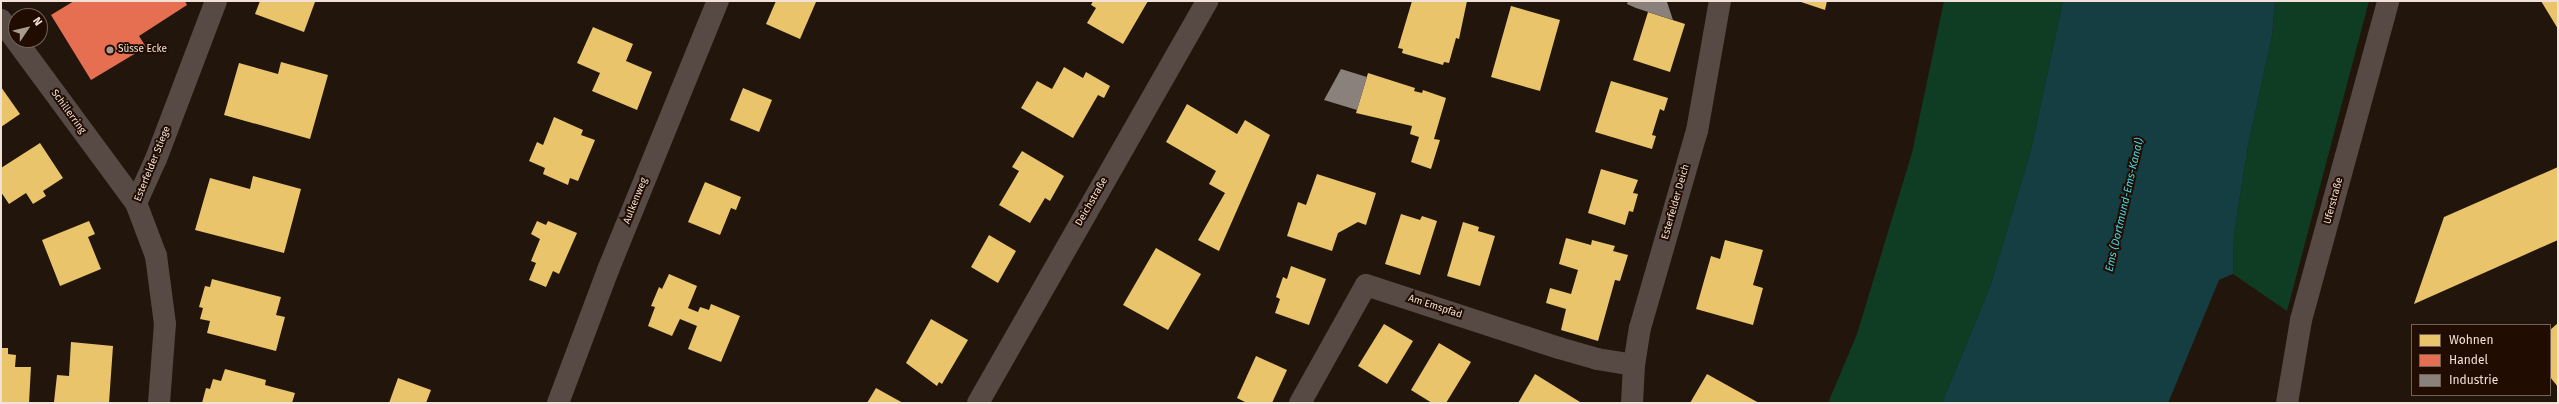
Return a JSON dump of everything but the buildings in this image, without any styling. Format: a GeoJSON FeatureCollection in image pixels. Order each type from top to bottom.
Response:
{"type":"FeatureCollection","features":[{"type":"Feature","properties":{"kind":"street","name":"Esterfelder Stiege"},"geometry":{"type":"LineString","coordinates":[[159,403],[165,324],[156,256],[136,203],[156,159],[216,1]]}},
{"type":"Feature","properties":{"kind":"street","name":"Aulkenweg"},"geometry":{"type":"LineString","coordinates":[[558,403],[611,262],[718,1]]}},
{"type":"Feature","properties":{"kind":"street","name":"Deichstraße"},"geometry":{"type":"LineString","coordinates":[[978,403],[1207,1]]}},
{"type":"Feature","properties":{"kind":"street","name":"Esterfelder Deich"},"geometry":{"type":"LineString","coordinates":[[1632,403],[1634,365],[1640,328],[1697,132],[1720,1]]}},
{"type":"Feature","properties":{"kind":"street","name":"Uferstraße"},"geometry":{"type":"LineString","coordinates":[[2287,403],[2301,320],[2388,1]]}},
{"type":"Feature","properties":{"kind":"street","name":"Schillerring"},"geometry":{"type":"LineString","coordinates":[[1,20],[136,203]]}},
{"type":"Feature","properties":{"kind":"street","name":"Am Emspfad"},"geometry":{"type":"LineString","coordinates":[[1300,403],[1366,285],[1597,359],[1634,365]]}},
{"type":"Feature","properties":{"kind":"green space"},"geometry":{"type":"Polygon","coordinates":[[[1944,1],[2063,1],[2031,150],[1990,287],[1942,403],[1828,403],[1857,334],[1912,153],[1944,1]]]}},
{"type":"Feature","properties":{"kind":"green space"},"geometry":{"type":"Polygon","coordinates":[[[2275,1],[2369,1],[2287,311],[2233,274],[2234,234],[2248,146],[2272,36],[2275,1]]]}},
{"type":"Feature","properties":{"kind":"water","name":"Ems (Dortmund-Ems-Kanal)"},"geometry":{"type":"Polygon","coordinates":[[[2063,1],[2275,1],[2272,36],[2248,146],[2234,234],[2233,274],[2219,280],[2168,403],[1942,403],[1990,287],[2031,150],[2063,1]]]}},
{"type":"Feature","properties":{"kind":"place","name":"Süsse Ecke"},"geometry":{"type":"Point","coordinates":[110,50]}}]}
